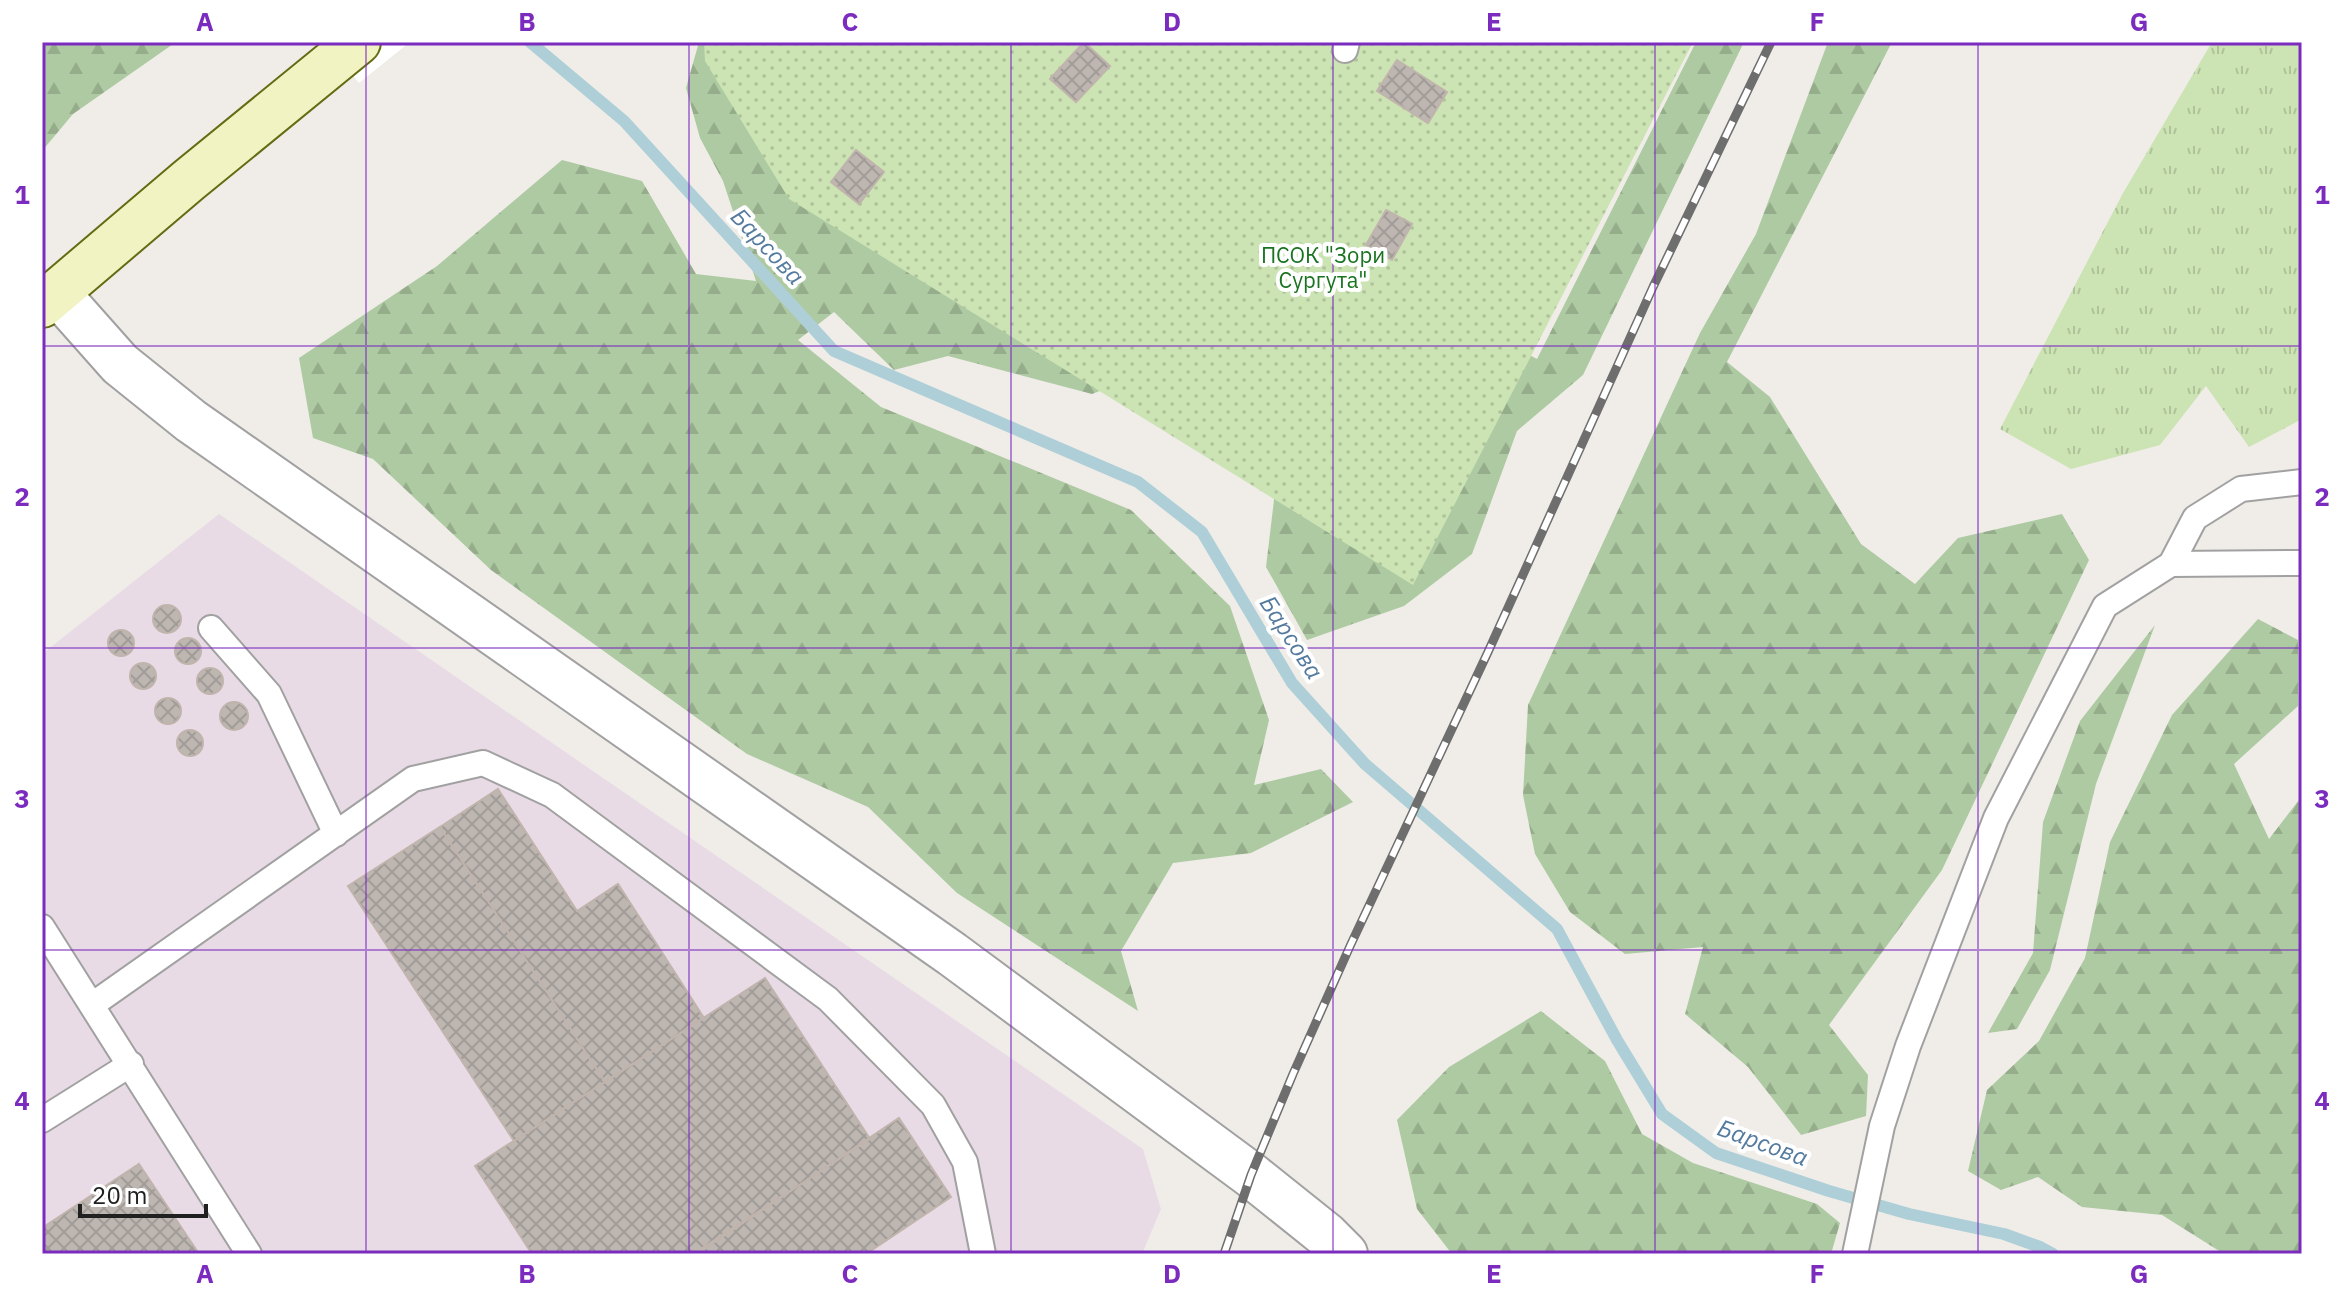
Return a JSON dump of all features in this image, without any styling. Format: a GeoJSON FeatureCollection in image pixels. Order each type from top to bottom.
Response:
{"type":"FeatureCollection","features":[{"type":"Feature","properties":{"kind":"main road"},"geometry":{"type":"LineString","coordinates":[[50,299],[348,50]]}},
{"type":"Feature","properties":{"kind":"street"},"geometry":{"type":"LineString","coordinates":[[50,299],[120,364],[191,421],[952,954],[1251,1175],[1345,1254]]}},
{"type":"Feature","properties":{"kind":"lane"},"geometry":{"type":"LineString","coordinates":[[1855,1254],[1882,1126],[1908,1046],[1996,818],[2105,606],[2171,564],[2195,518],[2241,489],[2302,482]]}},
{"type":"Feature","properties":{"kind":"lane"},"geometry":{"type":"LineString","coordinates":[[2171,564],[2302,563]]}},
{"type":"Feature","properties":{"kind":"lane"},"geometry":{"type":"LineString","coordinates":[[211,628],[269,694],[336,834]]}},
{"type":"Feature","properties":{"kind":"lane"},"geometry":{"type":"LineString","coordinates":[[92,1005],[413,779],[483,763],[552,795],[828,999],[933,1105],[965,1162],[983,1254]]}},
{"type":"Feature","properties":{"kind":"lane"},"geometry":{"type":"LineString","coordinates":[[42,927],[249,1254]]}},
{"type":"Feature","properties":{"kind":"lane"},"geometry":{"type":"LineString","coordinates":[[42,1120],[131,1064]]}},
{"type":"Feature","properties":{"kind":"shaded area"},"geometry":{"type":"Polygon","coordinates":[[[219,514],[1143,1149],[1161,1209],[1142,1254],[42,1254],[42,654],[219,514]]]}},
{"type":"Feature","properties":{"kind":"green space"},"geometry":{"type":"Polygon","coordinates":[[[42,42],[176,42],[73,114],[42,151],[42,42]]]}},
{"type":"Feature","properties":{"kind":"green space"},"geometry":{"type":"Polygon","coordinates":[[[699,42],[1225,42],[1349,259],[1537,359],[1696,42],[1744,42],[1583,375],[1517,431],[1472,554],[1404,606],[1307,640],[1266,567],[1274,500],[1259,421],[1224,343],[1092,394],[948,356],[894,370],[834,312],[798,340],[881,407],[1131,510],[1230,606],[1269,720],[1254,785],[1321,769],[1353,802],[1251,853],[1173,863],[1121,951],[1138,1011],[957,893],[868,807],[747,754],[491,570],[373,459],[313,438],[299,358],[437,266],[562,160],[642,181],[696,274],[756,281],[723,181],[700,138],[686,88],[699,42]]]}},
{"type":"Feature","properties":{"kind":"green space","name":"ПСОК \"Зори Сургута\""},"geometry":{"type":"Polygon","coordinates":[[[704,42],[1693,42],[1413,585],[789,199],[705,61],[704,42]]]}},
{"type":"Feature","properties":{"kind":"green space"},"geometry":{"type":"Polygon","coordinates":[[[1828,42],[1892,42],[1727,362],[1770,397],[1861,544],[1915,584],[1958,538],[2062,514],[2089,560],[1942,870],[1829,1025],[1868,1075],[1866,1116],[1801,1135],[1748,1067],[1685,1014],[1703,947],[1625,954],[1570,912],[1535,854],[1523,795],[1528,705],[1700,333],[1756,234],[1828,42]]]}},
{"type":"Feature","properties":{"kind":"green space"},"geometry":{"type":"Polygon","coordinates":[[[2212,42],[2302,42],[2302,419],[2249,447],[2206,386],[2160,445],[2071,469],[2000,429],[2123,193],[2212,42]]]}},
{"type":"Feature","properties":{"kind":"green space"},"geometry":{"type":"Polygon","coordinates":[[[2258,619],[2298,640],[2298,706],[2234,764],[2269,839],[2302,796],[2302,1254],[2224,1254],[2162,1215],[2082,1207],[2038,1177],[2001,1190],[1968,1171],[1987,1090],[2039,1041],[2085,958],[2110,842],[2172,715],[2258,619]]]}},
{"type":"Feature","properties":{"kind":"green space"},"geometry":{"type":"Polygon","coordinates":[[[2155,625],[2096,784],[2050,970],[2017,1029],[1988,1033],[2033,953],[2043,822],[2080,721],[2155,625]]]}},
{"type":"Feature","properties":{"kind":"green space"},"geometry":{"type":"Polygon","coordinates":[[[1541,1011],[1605,1061],[1642,1134],[1693,1163],[1817,1204],[1840,1223],[1831,1254],[1452,1254],[1417,1209],[1397,1120],[1449,1067],[1541,1011]]]}},
{"type":"Feature","properties":{"kind":"pier"},"geometry":{"type":"Polygon","coordinates":[[[326,42],[410,42],[359,83],[326,42]]]}},
{"type":"Feature","properties":{"kind":"building"},"geometry":{"type":"Polygon","coordinates":[[[1084,42],[1110,66],[1076,102],[1050,79],[1084,42]]]}},
{"type":"Feature","properties":{"kind":"building"},"geometry":{"type":"Polygon","coordinates":[[[1397,60],[1447,92],[1428,123],[1377,91],[1397,60]]]}},
{"type":"Feature","properties":{"kind":"building"},"geometry":{"type":"Polygon","coordinates":[[[856,150],[884,172],[859,204],[831,182],[856,150]]]}},
{"type":"Feature","properties":{"kind":"building"},"geometry":{"type":"Polygon","coordinates":[[[1386,210],[1412,224],[1392,260],[1366,245],[1386,210]]]}},
{"type":"Feature","properties":{"kind":"building"},"geometry":{"type":"Polygon","coordinates":[[[167,605],[177,609],[181,619],[177,629],[167,633],[157,629],[153,619],[157,609],[167,605]]]}},
{"type":"Feature","properties":{"kind":"building"},"geometry":{"type":"Polygon","coordinates":[[[121,630],[130,634],[134,643],[130,652],[121,656],[112,652],[108,643],[112,634],[121,630]]]}},
{"type":"Feature","properties":{"kind":"building"},"geometry":{"type":"Polygon","coordinates":[[[188,638],[198,641],[201,651],[198,661],[188,664],[178,661],[175,651],[178,641],[188,638]]]}},
{"type":"Feature","properties":{"kind":"building"},"geometry":{"type":"Polygon","coordinates":[[[143,663],[153,666],[156,676],[153,686],[143,689],[133,686],[130,676],[133,666],[143,663]]]}},
{"type":"Feature","properties":{"kind":"building"},"geometry":{"type":"Polygon","coordinates":[[[210,668],[220,671],[223,681],[220,691],[210,694],[200,691],[197,681],[200,671],[210,668]]]}},
{"type":"Feature","properties":{"kind":"building"},"geometry":{"type":"Polygon","coordinates":[[[168,698],[177,702],[181,711],[177,720],[168,724],[159,720],[155,711],[159,702],[168,698]]]}},
{"type":"Feature","properties":{"kind":"building"},"geometry":{"type":"Polygon","coordinates":[[[234,702],[244,706],[248,716],[244,726],[234,730],[224,726],[220,716],[224,706],[234,702]]]}},
{"type":"Feature","properties":{"kind":"building"},"geometry":{"type":"Polygon","coordinates":[[[190,730],[200,733],[203,743],[200,753],[190,756],[180,753],[177,743],[180,733],[190,730]]]}},
{"type":"Feature","properties":{"kind":"building"},"geometry":{"type":"Polygon","coordinates":[[[498,789],[577,911],[618,884],[704,1018],[605,1082],[440,827],[498,789]]]}},
{"type":"Feature","properties":{"kind":"building"},"geometry":{"type":"Polygon","coordinates":[[[440,827],[605,1082],[514,1141],[348,886],[440,827]]]}},
{"type":"Feature","properties":{"kind":"building"},"geometry":{"type":"Polygon","coordinates":[[[765,978],[870,1139],[693,1254],[532,1254],[475,1166],[765,978]]]}},
{"type":"Feature","properties":{"kind":"building"},"geometry":{"type":"Polygon","coordinates":[[[899,1118],[951,1197],[866,1254],[697,1254],[899,1118]]]}},
{"type":"Feature","properties":{"kind":"building"},"geometry":{"type":"Polygon","coordinates":[[[139,1164],[199,1254],[42,1254],[42,1228],[139,1164]]]}},
{"type":"Feature","properties":{"kind":"waterway","name":"Барсова"},"geometry":{"type":"LineString","coordinates":[[530,42],[624,121],[834,351],[1138,482],[1202,532],[1292,683],[1365,764],[1557,929],[1617,1040],[1662,1114],[1716,1153],[1909,1214],[2004,1234],[2053,1254]]}},
{"type":"Feature","properties":{"kind":"railway"},"geometry":{"type":"LineString","coordinates":[[1224,1254],[1251,1175],[1351,944],[1488,652],[1653,287],[1771,42]]}}]}
